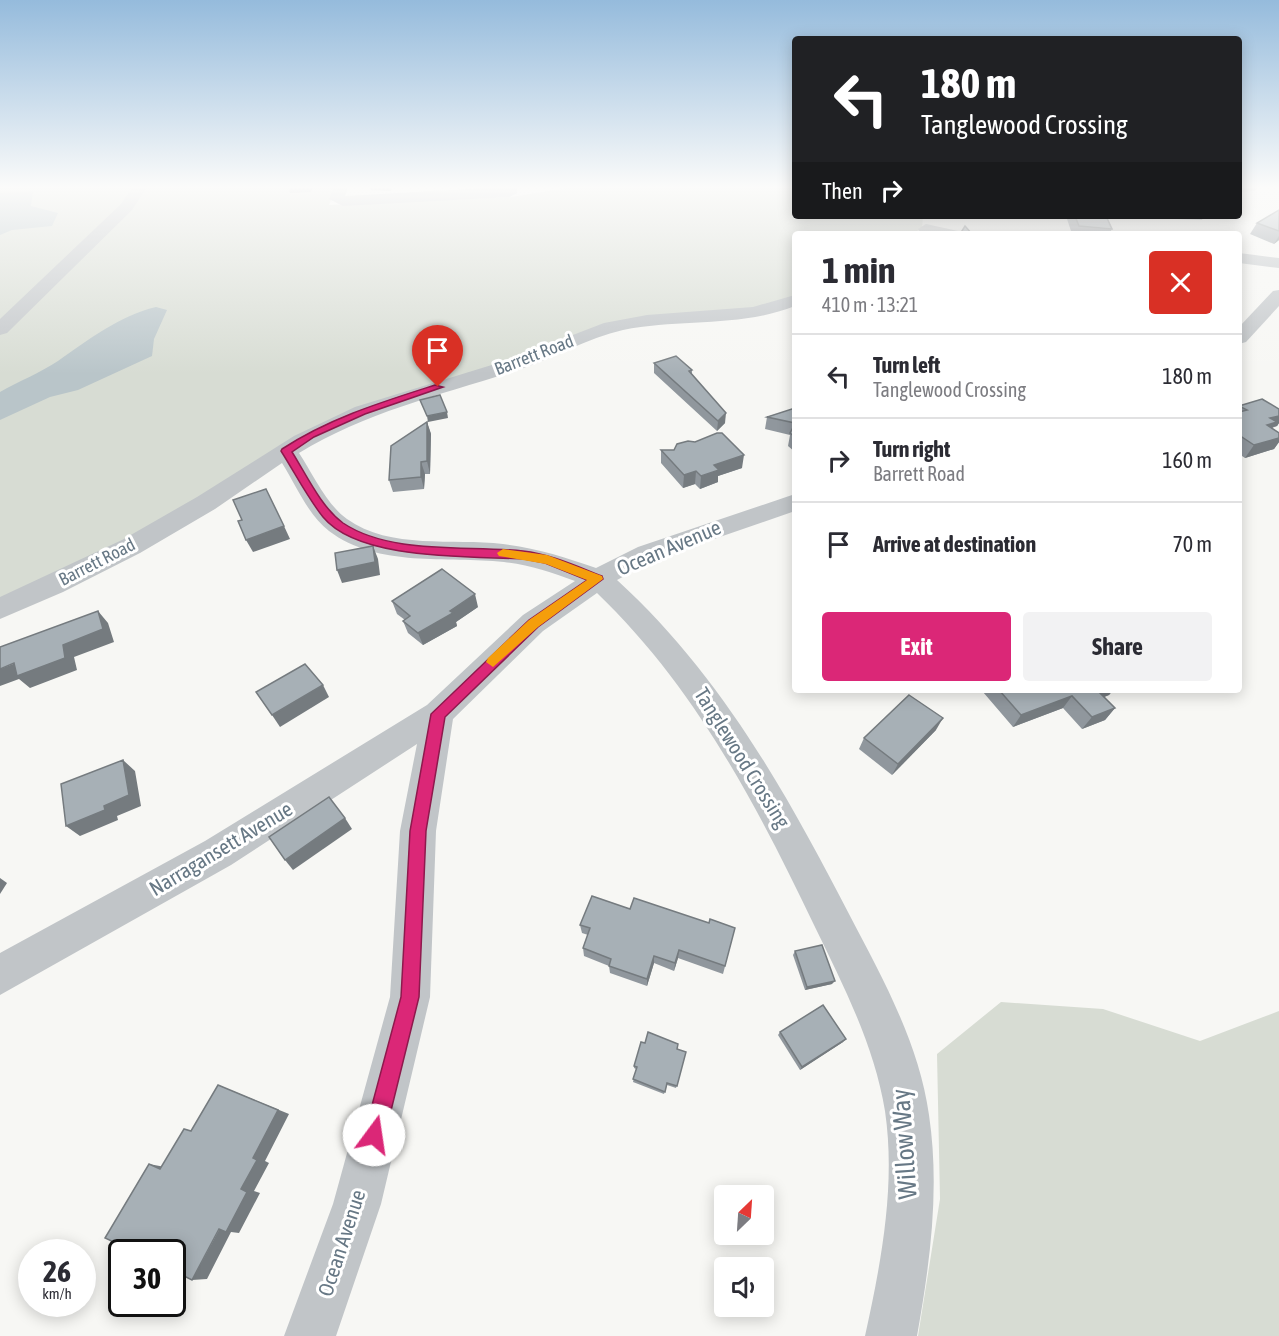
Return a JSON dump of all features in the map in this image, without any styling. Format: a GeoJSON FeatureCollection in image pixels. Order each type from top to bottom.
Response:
{"type":"FeatureCollection","features":[{"type":"Feature","properties":{"kind":"street"},"geometry":{"type":"LineString","coordinates":[[0,329],[83,249]]}},
{"type":"Feature","properties":{"kind":"street"},"geometry":{"type":"LineString","coordinates":[[1242,258],[1279,263]]}},
{"type":"Feature","properties":{"kind":"street"},"geometry":{"type":"LineString","coordinates":[[1242,335],[1279,295]]}},
{"type":"Feature","properties":{"kind":"street","name":"Barrett Road"},"geometry":{"type":"LineString","coordinates":[[0,609],[82,572],[174,522],[310,435],[361,412],[517,364],[603,329],[647,322],[734,318],[772,310],[792,301]]}},
{"type":"Feature","properties":{"kind":"street","name":"Tanglewood Crossing"},"geometry":{"type":"LineString","coordinates":[[286,451],[327,515],[338,525],[361,538],[402,548],[524,555],[547,560],[597,579],[664,643],[720,716],[772,800],[836,928]]}},
{"type":"Feature","properties":{"kind":"street","name":"Ocean Avenue"},"geometry":{"type":"LineString","coordinates":[[310,1336],[357,1204],[410,997],[418,831],[438,714],[533,623],[597,579],[647,554],[693,536],[792,503]]}},
{"type":"Feature","properties":{"kind":"street","name":"Narragansett Avenue"},"geometry":{"type":"LineString","coordinates":[[0,975],[218,853],[438,714]]}},
{"type":"Feature","properties":{"kind":"street","name":"Willow Way"},"geometry":{"type":"LineString","coordinates":[[836,928],[873,1002],[901,1081],[908,1115],[911,1194],[905,1269],[891,1336]]}},
{"type":"Feature","properties":{"kind":"shaded area"},"geometry":{"type":"Polygon","coordinates":[[[0,249],[792,249],[792,301],[772,310],[628,324],[336,424],[0,609],[0,249]]]}},
{"type":"Feature","properties":{"kind":"shaded area"},"geometry":{"type":"Polygon","coordinates":[[[156,307],[167,310],[154,339],[152,356],[78,390],[50,397],[0,420],[0,392],[51,365],[92,337],[129,316],[156,307]]]}},
{"type":"Feature","properties":{"kind":"shaded area"},"geometry":{"type":"Polygon","coordinates":[[[1001,1002],[1103,1009],[1200,1041],[1279,1011],[1279,1336],[918,1336],[940,1199],[937,1054],[1001,1002]]]}},
{"type":"Feature","properties":{"kind":"building"},"geometry":{"type":"Polygon","coordinates":[[[676,356],[692,370],[689,371],[726,413],[718,421],[654,363],[676,356]]]}},
{"type":"Feature","properties":{"kind":"building"},"geometry":{"type":"Polygon","coordinates":[[[440,395],[447,412],[427,416],[420,400],[440,395]]]}},
{"type":"Feature","properties":{"kind":"building"},"geometry":{"type":"Polygon","coordinates":[[[1262,399],[1279,409],[1279,416],[1270,418],[1277,422],[1267,425],[1279,433],[1279,438],[1254,445],[1242,437],[1242,411],[1247,410],[1242,405],[1262,399]]]}},
{"type":"Feature","properties":{"kind":"building"},"geometry":{"type":"Polygon","coordinates":[[[792,409],[792,422],[767,417],[792,409]]]}},
{"type":"Feature","properties":{"kind":"building"},"geometry":{"type":"Polygon","coordinates":[[[427,422],[427,461],[421,462],[421,477],[389,480],[391,446],[427,422]]]}},
{"type":"Feature","properties":{"kind":"building"},"geometry":{"type":"Polygon","coordinates":[[[722,433],[744,455],[714,465],[719,470],[701,476],[696,471],[684,475],[661,450],[674,450],[677,444],[695,442],[722,433]]]}},
{"type":"Feature","properties":{"kind":"building"},"geometry":{"type":"Polygon","coordinates":[[[266,489],[284,526],[246,540],[238,521],[242,520],[233,500],[266,489]]]}},
{"type":"Feature","properties":{"kind":"building"},"geometry":{"type":"Polygon","coordinates":[[[373,546],[375,562],[337,570],[335,553],[373,546]]]}},
{"type":"Feature","properties":{"kind":"building"},"geometry":{"type":"Polygon","coordinates":[[[442,569],[475,594],[450,611],[453,613],[418,633],[403,621],[410,616],[392,601],[442,569]]]}},
{"type":"Feature","properties":{"kind":"building"},"geometry":{"type":"Polygon","coordinates":[[[98,611],[103,629],[63,645],[65,658],[17,676],[14,663],[0,669],[0,647],[98,611]]]}},
{"type":"Feature","properties":{"kind":"building"},"geometry":{"type":"Polygon","coordinates":[[[305,664],[323,685],[272,715],[256,692],[305,664]]]}},
{"type":"Feature","properties":{"kind":"building"},"geometry":{"type":"Polygon","coordinates":[[[1002,693],[1100,693],[1115,708],[1092,717],[1072,696],[1021,715],[1002,693]]]}},
{"type":"Feature","properties":{"kind":"building"},"geometry":{"type":"Polygon","coordinates":[[[909,695],[943,718],[898,764],[864,738],[909,695]]]}},
{"type":"Feature","properties":{"kind":"building"},"geometry":{"type":"Polygon","coordinates":[[[123,760],[129,795],[104,806],[105,810],[66,826],[61,784],[123,760]]]}},
{"type":"Feature","properties":{"kind":"building"},"geometry":{"type":"Polygon","coordinates":[[[329,797],[345,818],[285,860],[269,837],[329,797]]]}},
{"type":"Feature","properties":{"kind":"building"},"geometry":{"type":"Polygon","coordinates":[[[592,896],[630,909],[634,898],[709,923],[710,919],[735,928],[725,966],[679,950],[675,963],[654,956],[647,979],[609,966],[611,959],[583,948],[590,928],[580,925],[592,896]]]}},
{"type":"Feature","properties":{"kind":"building"},"geometry":{"type":"Polygon","coordinates":[[[822,945],[835,981],[807,987],[795,951],[822,945]]]}},
{"type":"Feature","properties":{"kind":"building"},"geometry":{"type":"Polygon","coordinates":[[[823,1005],[846,1039],[802,1067],[780,1032],[823,1005]]]}},
{"type":"Feature","properties":{"kind":"building"},"geometry":{"type":"Polygon","coordinates":[[[648,1032],[678,1044],[677,1049],[686,1052],[677,1086],[667,1083],[665,1092],[633,1079],[641,1042],[645,1043],[648,1032]]]}},
{"type":"Feature","properties":{"kind":"building"},"geometry":{"type":"Polygon","coordinates":[[[218,1085],[278,1110],[253,1158],[257,1160],[241,1189],[247,1192],[226,1232],[219,1229],[192,1280],[186,1277],[186,1239],[105,1238],[149,1164],[160,1169],[184,1129],[191,1131],[218,1085]]]}},
{"type":"Feature","properties":{"kind":"slow traffic"},"geometry":{"type":"LineString","coordinates":[[493,662],[533,623],[597,579],[547,560],[503,553]]}},
{"type":"Feature","properties":{"kind":"route"},"geometry":{"type":"LineString","coordinates":[[374,1135],[410,997],[418,831],[438,714],[533,623],[597,579],[547,560],[524,555],[389,546],[361,538],[338,525],[327,515],[306,478],[286,451],[310,435],[361,412],[438,387]]}}]}
